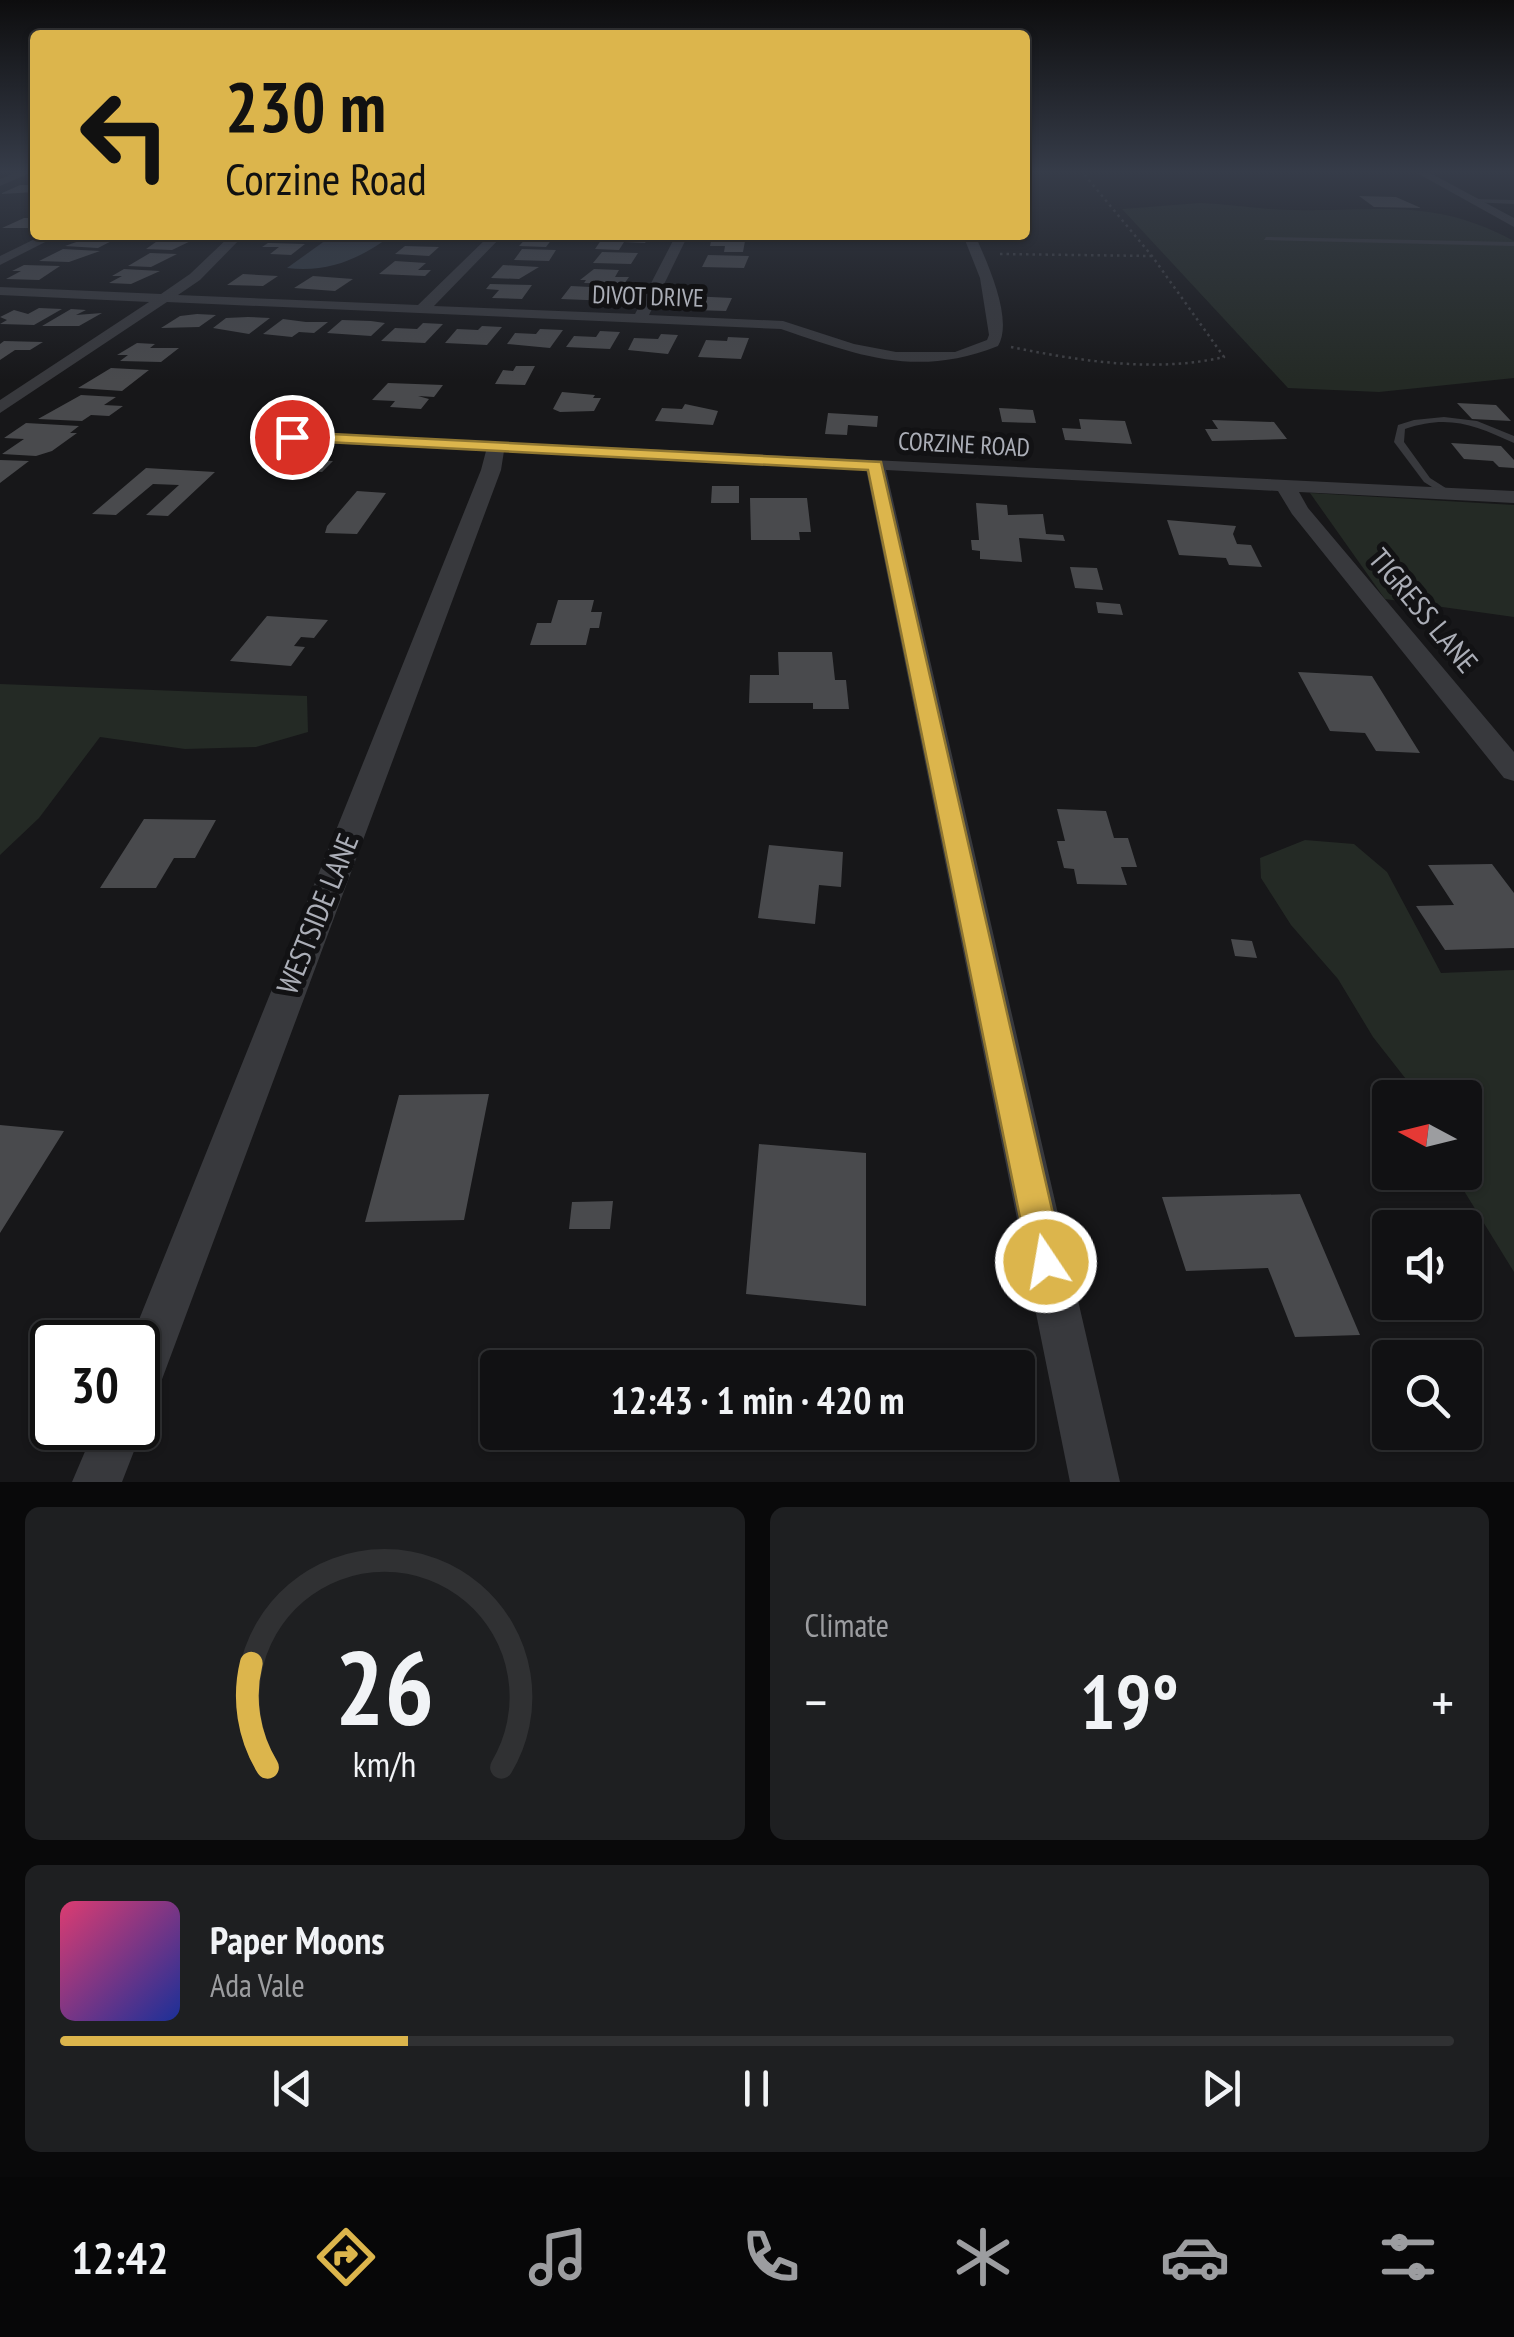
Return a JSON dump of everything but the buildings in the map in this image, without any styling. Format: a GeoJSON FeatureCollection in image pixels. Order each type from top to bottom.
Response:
{"type":"FeatureCollection","features":[{"type":"Feature","properties":{"kind":"street"},"geometry":{"type":"LineString","coordinates":[[0,261],[38,242]]}},
{"type":"Feature","properties":{"kind":"street"},"geometry":{"type":"LineString","coordinates":[[0,408],[203,270],[229,242]]}},
{"type":"Feature","properties":{"kind":"street"},"geometry":{"type":"LineString","coordinates":[[423,308],[490,242]]}},
{"type":"Feature","properties":{"kind":"street"},"geometry":{"type":"LineString","coordinates":[[640,318],[678,242]]}},
{"type":"Feature","properties":{"kind":"street"},"geometry":{"type":"LineString","coordinates":[[972,242],[996,318],[993,343]]}},
{"type":"Feature","properties":{"kind":"street","name":"DIVOT DRIVE"},"geometry":{"type":"LineString","coordinates":[[0,291],[783,325],[851,348],[896,356],[957,357],[993,343]]}},
{"type":"Feature","properties":{"kind":"street","name":"CORZINE ROAD"},"geometry":{"type":"LineString","coordinates":[[292,437],[1514,497]]}},
{"type":"Feature","properties":{"kind":"street","name":"WESTSIDE LANE"},"geometry":{"type":"LineString","coordinates":[[160,1324],[267,1040],[384,752],[491,470],[496,446]]}},
{"type":"Feature","properties":{"kind":"street"},"geometry":{"type":"LineString","coordinates":[[875,465],[1095,1482]]}},
{"type":"Feature","properties":{"kind":"street","name":"TIGRESS LANE"},"geometry":{"type":"LineString","coordinates":[[1287,488],[1332,552],[1514,772]]}},
{"type":"Feature","properties":{"kind":"street"},"geometry":{"type":"LineString","coordinates":[[98,1482],[110,1450]]}},
{"type":"Feature","properties":{"kind":"lane"},"geometry":{"type":"LineString","coordinates":[[1438,242],[1514,244]]}},
{"type":"Feature","properties":{"kind":"lane"},"geometry":{"type":"LineString","coordinates":[[1448,494],[1427,480],[1399,442],[1401,427],[1430,421],[1466,422],[1493,427],[1514,440]]}},
{"type":"Feature","properties":{"kind":"path"},"geometry":{"type":"LineString","coordinates":[[993,343],[1059,359],[1203,364],[1224,357],[1140,242]]}},
{"type":"Feature","properties":{"kind":"path"},"geometry":{"type":"LineString","coordinates":[[977,254],[1152,256]]}},
{"type":"Feature","properties":{"kind":"shaded area"},"geometry":{"type":"Polygon","coordinates":[[[323,242],[381,242],[330,266],[287,268],[323,242]]]}},
{"type":"Feature","properties":{"kind":"shaded area"},"geometry":{"type":"Polygon","coordinates":[[[1153,242],[1514,242],[1514,378],[1379,392],[1288,388],[1153,242]]]}},
{"type":"Feature","properties":{"kind":"shaded area"},"geometry":{"type":"Polygon","coordinates":[[[1310,493],[1514,505],[1514,617],[1385,599],[1310,493]]]}},
{"type":"Feature","properties":{"kind":"shaded area"},"geometry":{"type":"Polygon","coordinates":[[[0,684],[307,696],[308,732],[256,747],[185,749],[100,737],[39,818],[0,855],[0,684]]]}},
{"type":"Feature","properties":{"kind":"shaded area"},"geometry":{"type":"Polygon","coordinates":[[[1305,840],[1354,844],[1387,872],[1441,973],[1514,970],[1514,1272],[1482,1220],[1482,1210],[1476,1210],[1463,1190],[1482,1190],[1482,1080],[1407,1080],[1373,1037],[1338,979],[1291,925],[1261,878],[1260,858],[1305,840]]]}},
{"type":"Feature","properties":{"kind":"route"},"geometry":{"type":"LineString","coordinates":[[292,437],[675,452],[875,465],[1046,1262]]}}]}
